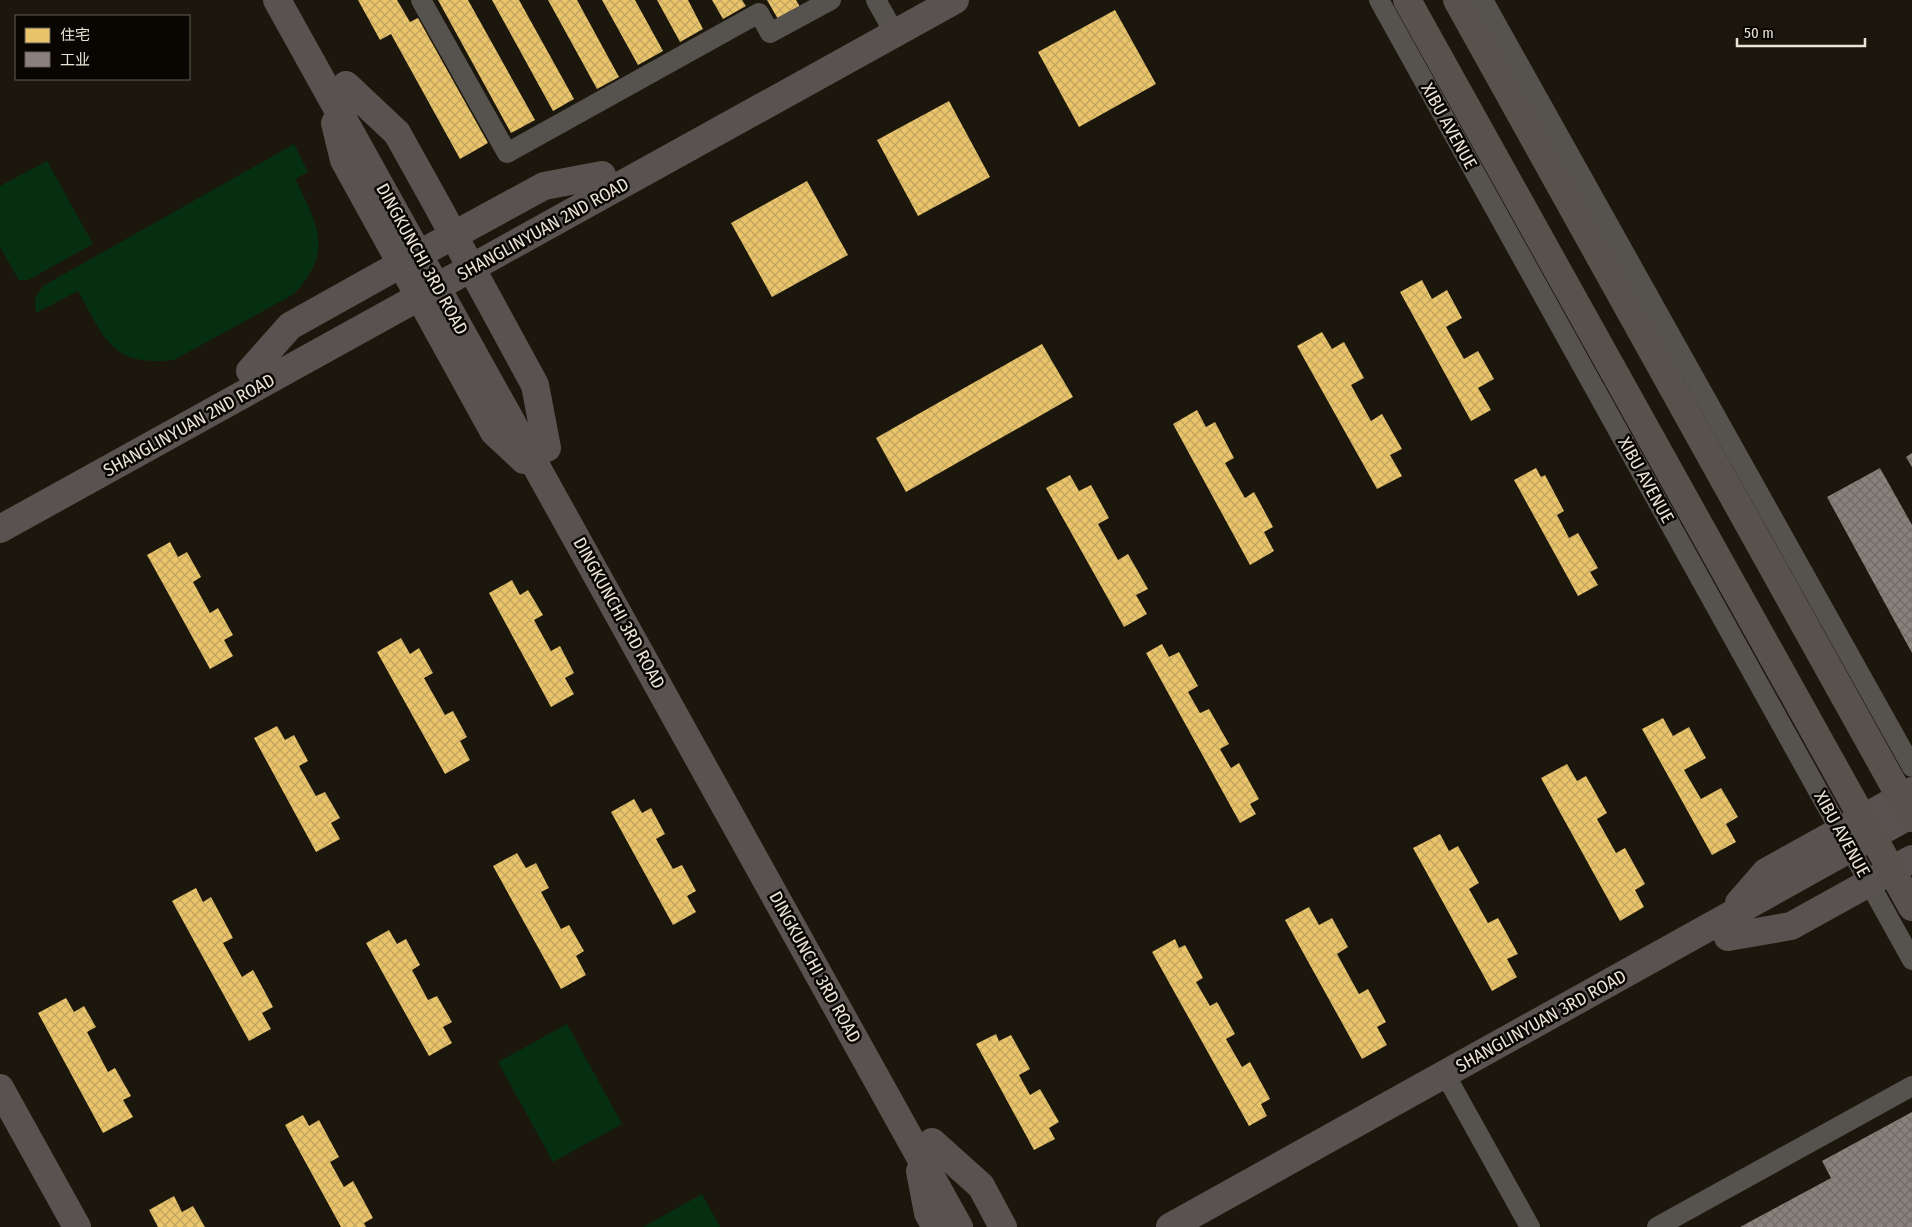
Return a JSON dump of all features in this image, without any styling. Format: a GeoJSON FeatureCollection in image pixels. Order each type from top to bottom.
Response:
{"type":"FeatureCollection","features":[{"type":"Feature","properties":{"kind":"main road","name":"XIBU AVENUE"},"geometry":{"type":"LineString","coordinates":[[1407,0],[1871,852],[1912,907]]}},
{"type":"Feature","properties":{"kind":"main road"},"geometry":{"type":"LineString","coordinates":[[1457,0],[1910,812]]}},
{"type":"Feature","properties":{"kind":"street","name":"DINGKUNCHI 3RD ROAD"},"geometry":{"type":"LineString","coordinates":[[277,0],[336,87],[441,275],[546,448],[923,1144],[959,1227]]}},
{"type":"Feature","properties":{"kind":"street","name":"DINGKUNCHI 3RD ROAD"},"geometry":{"type":"LineString","coordinates":[[298,0],[336,87]]}},
{"type":"Feature","properties":{"kind":"street"},"geometry":{"type":"LineString","coordinates":[[421,0],[507,153],[759,14],[770,34],[831,0]]}},
{"type":"Feature","properties":{"kind":"street","name":"SHANGLINYUAN 2ND ROAD"},"geometry":{"type":"LineString","coordinates":[[0,530],[256,378],[615,179],[886,17],[920,0]]}},
{"type":"Feature","properties":{"kind":"street","name":"SHANGLINYUAN 2ND ROAD"},"geometry":{"type":"LineString","coordinates":[[886,17],[955,0]]}},
{"type":"Feature","properties":{"kind":"street","name":"XIBU AVENUE"},"geometry":{"type":"LineString","coordinates":[[1379,0],[1871,852],[1912,960]]}},
{"type":"Feature","properties":{"kind":"street"},"geometry":{"type":"LineString","coordinates":[[1484,0],[1912,767]]}},
{"type":"Feature","properties":{"kind":"street"},"geometry":{"type":"LineString","coordinates":[[336,87],[397,133],[441,275]]}},
{"type":"Feature","properties":{"kind":"street"},"geometry":{"type":"LineString","coordinates":[[256,378],[290,326],[441,275],[544,186],[615,179]]}},
{"type":"Feature","properties":{"kind":"street","name":"DINGKUNCHI 3RD ROAD"},"geometry":{"type":"LineString","coordinates":[[441,275],[545,480],[923,1144],[979,1227]]}},
{"type":"Feature","properties":{"kind":"street","name":"SHANGLINYUAN 2ND ROAD"},"geometry":{"type":"LineString","coordinates":[[0,509],[256,378]]}},
{"type":"Feature","properties":{"kind":"street","name":"SHANGLINYUAN 3RD ROAD"},"geometry":{"type":"LineString","coordinates":[[1206,1227],[1450,1082],[1727,928],[1871,852],[1910,812]]}},
{"type":"Feature","properties":{"kind":"street"},"geometry":{"type":"LineString","coordinates":[[1727,928],[1766,872],[1871,852]]}},
{"type":"Feature","properties":{"kind":"street"},"geometry":{"type":"LineString","coordinates":[[1450,1082],[1530,1227]]}},
{"type":"Feature","properties":{"kind":"street","name":"SHANGLINYUAN 3RD ROAD"},"geometry":{"type":"LineString","coordinates":[[1169,1226],[1450,1082]]}},
{"type":"Feature","properties":{"kind":"street"},"geometry":{"type":"LineString","coordinates":[[1657,1227],[1912,1086]]}},
{"type":"Feature","properties":{"kind":"street"},"geometry":{"type":"LineString","coordinates":[[0,1088],[77,1227]]}},
{"type":"Feature","properties":{"kind":"street"},"geometry":{"type":"LineString","coordinates":[[0,1124],[57,1227]]}},
{"type":"Feature","properties":{"kind":"street"},"geometry":{"type":"LineString","coordinates":[[923,1144],[928,1213],[936,1227]]}},
{"type":"Feature","properties":{"kind":"street"},"geometry":{"type":"LineString","coordinates":[[923,1144],[981,1186],[1003,1227]]}},
{"type":"Feature","properties":{"kind":"green space"},"geometry":{"type":"Polygon","coordinates":[[[294,144],[308,172],[295,179],[315,224],[318,251],[306,279],[294,294],[174,360],[153,361],[136,359],[123,354],[112,346],[103,335],[78,291],[36,313],[35,298],[43,286],[294,144]]]}},
{"type":"Feature","properties":{"kind":"green space"},"geometry":{"type":"Polygon","coordinates":[[[47,161],[93,244],[28,280],[19,280],[0,247],[0,186],[47,161]]]}},
{"type":"Feature","properties":{"kind":"green space"},"geometry":{"type":"Polygon","coordinates":[[[567,1024],[622,1124],[553,1162],[498,1062],[567,1024]]]}},
{"type":"Feature","properties":{"kind":"green space"},"geometry":{"type":"Polygon","coordinates":[[[702,1194],[720,1227],[643,1227],[702,1194]]]}},
{"type":"Feature","properties":{"kind":"building: 住宅"},"geometry":{"type":"Polygon","coordinates":[[[358,0],[397,0],[410,22],[418,18],[488,143],[460,159],[391,34],[380,40],[358,0]]]}},
{"type":"Feature","properties":{"kind":"building: 住宅"},"geometry":{"type":"Polygon","coordinates":[[[438,0],[468,0],[535,120],[511,133],[438,0]]]}},
{"type":"Feature","properties":{"kind":"building: 住宅"},"geometry":{"type":"Polygon","coordinates":[[[492,0],[519,0],[574,99],[553,111],[492,0]]]}},
{"type":"Feature","properties":{"kind":"building: 住宅"},"geometry":{"type":"Polygon","coordinates":[[[548,0],[577,0],[619,77],[597,89],[548,0]]]}},
{"type":"Feature","properties":{"kind":"building: 住宅"},"geometry":{"type":"Polygon","coordinates":[[[602,0],[635,0],[663,51],[638,65],[602,0]]]}},
{"type":"Feature","properties":{"kind":"building: 住宅"},"geometry":{"type":"Polygon","coordinates":[[[657,0],[688,0],[703,29],[680,42],[657,0]]]}},
{"type":"Feature","properties":{"kind":"building: 住宅"},"geometry":{"type":"Polygon","coordinates":[[[712,0],[742,0],[746,6],[723,19],[712,0]]]}},
{"type":"Feature","properties":{"kind":"building: 住宅"},"geometry":{"type":"Polygon","coordinates":[[[767,0],[796,0],[800,7],[778,19],[767,0]]]}},
{"type":"Feature","properties":{"kind":"building: 住宅"},"geometry":{"type":"Polygon","coordinates":[[[1115,10],[1156,84],[1079,127],[1038,52],[1115,10]]]}},
{"type":"Feature","properties":{"kind":"building: 住宅"},"geometry":{"type":"Polygon","coordinates":[[[949,101],[990,177],[918,216],[877,140],[949,101]]]}},
{"type":"Feature","properties":{"kind":"building: 住宅"},"geometry":{"type":"Polygon","coordinates":[[[807,181],[848,255],[772,297],[731,223],[807,181]]]}},
{"type":"Feature","properties":{"kind":"building: 住宅"},"geometry":{"type":"Polygon","coordinates":[[[1422,280],[1432,299],[1447,290],[1462,318],[1446,327],[1464,359],[1478,351],[1494,379],[1478,388],[1491,410],[1471,421],[1400,292],[1422,280]]]}},
{"type":"Feature","properties":{"kind":"building: 住宅"},"geometry":{"type":"Polygon","coordinates":[[[1322,332],[1332,349],[1344,342],[1364,378],[1351,385],[1371,421],[1382,414],[1402,449],[1390,455],[1402,476],[1377,489],[1297,346],[1322,332]]]}},
{"type":"Feature","properties":{"kind":"building: 住宅"},"geometry":{"type":"Polygon","coordinates":[[[1042,344],[1073,397],[906,492],[876,438],[1042,344]]]}},
{"type":"Feature","properties":{"kind":"building: 住宅"},"geometry":{"type":"Polygon","coordinates":[[[1197,410],[1206,427],[1215,422],[1234,458],[1225,463],[1245,498],[1254,492],[1273,527],[1264,532],[1274,551],[1250,565],[1173,424],[1197,410]]]}},
{"type":"Feature","properties":{"kind":"building: 住宅"},"geometry":{"type":"Polygon","coordinates":[[[1536,468],[1541,477],[1545,475],[1564,511],[1557,515],[1569,538],[1578,533],[1598,568],[1590,572],[1598,585],[1578,596],[1514,480],[1536,468]]]}},
{"type":"Feature","properties":{"kind":"building: 住宅"},"geometry":{"type":"Polygon","coordinates":[[[1070,475],[1079,491],[1091,485],[1109,518],[1098,524],[1118,560],[1128,554],[1148,589],[1136,595],[1147,614],[1124,627],[1046,488],[1070,475]]]}},
{"type":"Feature","properties":{"kind":"building: 住宅"},"geometry":{"type":"Polygon","coordinates":[[[170,542],[178,557],[187,552],[201,577],[193,582],[210,613],[218,608],[233,635],[224,640],[233,656],[210,669],[147,555],[170,542]]]}},
{"type":"Feature","properties":{"kind":"building: 住宅"},"geometry":{"type":"Polygon","coordinates":[[[512,580],[520,595],[528,590],[543,615],[534,620],[551,651],[560,646],[574,673],[565,678],[574,694],[551,707],[489,593],[512,580]]]}},
{"type":"Feature","properties":{"kind":"building: 住宅"},"geometry":{"type":"Polygon","coordinates":[[[401,638],[410,654],[419,648],[433,673],[424,678],[445,715],[453,711],[467,737],[460,741],[470,760],[445,774],[377,652],[401,638]]]}},
{"type":"Feature","properties":{"kind":"building: 住宅"},"geometry":{"type":"Polygon","coordinates":[[[1162,644],[1169,657],[1179,652],[1198,686],[1188,692],[1200,713],[1209,709],[1229,744],[1220,749],[1231,768],[1239,763],[1259,799],[1250,804],[1256,814],[1240,823],[1146,653],[1162,644]]]}},
{"type":"Feature","properties":{"kind":"building: 住宅"},"geometry":{"type":"Polygon","coordinates":[[[1663,718],[1673,736],[1689,727],[1706,758],[1684,770],[1701,799],[1721,788],[1738,817],[1726,824],[1736,842],[1712,855],[1642,729],[1663,718]]]}},
{"type":"Feature","properties":{"kind":"building: 住宅"},"geometry":{"type":"Polygon","coordinates":[[[277,726],[285,740],[294,735],[308,761],[299,766],[316,796],[325,792],[340,818],[331,823],[340,839],[316,852],[254,738],[277,726]]]}},
{"type":"Feature","properties":{"kind":"building: 住宅"},"geometry":{"type":"Polygon","coordinates":[[[1567,764],[1577,781],[1586,776],[1607,813],[1597,819],[1616,853],[1625,848],[1645,884],[1635,890],[1644,907],[1620,921],[1541,778],[1567,764]]]}},
{"type":"Feature","properties":{"kind":"building: 住宅"},"geometry":{"type":"Polygon","coordinates":[[[634,799],[642,813],[651,808],[665,834],[656,839],[673,869],[682,865],[696,891],[687,896],[696,912],[673,925],[611,812],[634,799]]]}},
{"type":"Feature","properties":{"kind":"building: 住宅"},"geometry":{"type":"Polygon","coordinates":[[[1440,834],[1449,851],[1458,846],[1479,883],[1469,889],[1488,923],[1498,918],[1518,954],[1507,959],[1517,977],[1492,991],[1413,848],[1440,834]]]}},
{"type":"Feature","properties":{"kind":"building: 住宅"},"geometry":{"type":"Polygon","coordinates":[[[517,853],[526,868],[536,863],[549,888],[541,892],[561,929],[569,925],[584,951],[576,956],[586,975],[561,989],[493,866],[517,853]]]}},
{"type":"Feature","properties":{"kind":"building: 住宅"},"geometry":{"type":"Polygon","coordinates":[[[196,888],[203,902],[211,897],[233,938],[223,943],[242,977],[253,970],[273,1007],[262,1013],[271,1029],[249,1041],[172,901],[196,888]]]}},
{"type":"Feature","properties":{"kind":"building: 住宅"},"geometry":{"type":"Polygon","coordinates":[[[1309,907],[1319,925],[1332,918],[1348,947],[1337,954],[1359,994],[1368,989],[1386,1022],[1377,1027],[1387,1045],[1362,1059],[1285,920],[1309,907]]]}},
{"type":"Feature","properties":{"kind":"building: 住宅"},"geometry":{"type":"Polygon","coordinates":[[[389,930],[397,944],[406,939],[420,965],[412,970],[428,1000],[437,996],[452,1022],[443,1027],[452,1043],[429,1056],[366,943],[389,930]]]}},
{"type":"Feature","properties":{"kind":"building: 住宅"},"geometry":{"type":"Polygon","coordinates":[[[1175,939],[1179,948],[1185,945],[1203,978],[1196,982],[1210,1006],[1217,1002],[1235,1034],[1226,1039],[1242,1067],[1250,1062],[1270,1099],[1261,1104],[1267,1116],[1249,1126],[1152,952],[1175,939]]]}},
{"type":"Feature","properties":{"kind":"building: 住宅"},"geometry":{"type":"Polygon","coordinates":[[[66,998],[74,1012],[84,1006],[96,1027],[87,1032],[108,1072],[115,1068],[131,1096],[123,1100],[133,1117],[103,1133],[38,1013],[66,998]]]}},
{"type":"Feature","properties":{"kind":"building: 住宅"},"geometry":{"type":"Polygon","coordinates":[[[996,1034],[999,1041],[1011,1035],[1030,1069],[1019,1075],[1030,1095],[1040,1089],[1059,1122],[1049,1128],[1055,1139],[1034,1150],[976,1044],[996,1034]]]}},
{"type":"Feature","properties":{"kind":"building: 住宅"},"geometry":{"type":"Polygon","coordinates":[[[303,1115],[309,1126],[319,1120],[339,1157],[330,1162],[344,1187],[353,1181],[373,1218],[364,1223],[366,1227],[341,1227],[285,1125],[303,1115]]]}},
{"type":"Feature","properties":{"kind":"building: 住宅"},"geometry":{"type":"Polygon","coordinates":[[[174,1196],[182,1212],[193,1206],[205,1227],[158,1227],[149,1210],[174,1196]]]}},
{"type":"Feature","properties":{"kind":"building: 工业"},"geometry":{"type":"Polygon","coordinates":[[[1912,453],[1912,467],[1906,457],[1912,453]]]}},
{"type":"Feature","properties":{"kind":"building: 工业"},"geometry":{"type":"Polygon","coordinates":[[[1880,468],[1912,525],[1912,653],[1827,497],[1880,468]]]}},
{"type":"Feature","properties":{"kind":"building: 工业"},"geometry":{"type":"Polygon","coordinates":[[[1912,1112],[1912,1227],[1740,1227],[1831,1178],[1822,1161],[1912,1112]]]}}]}
